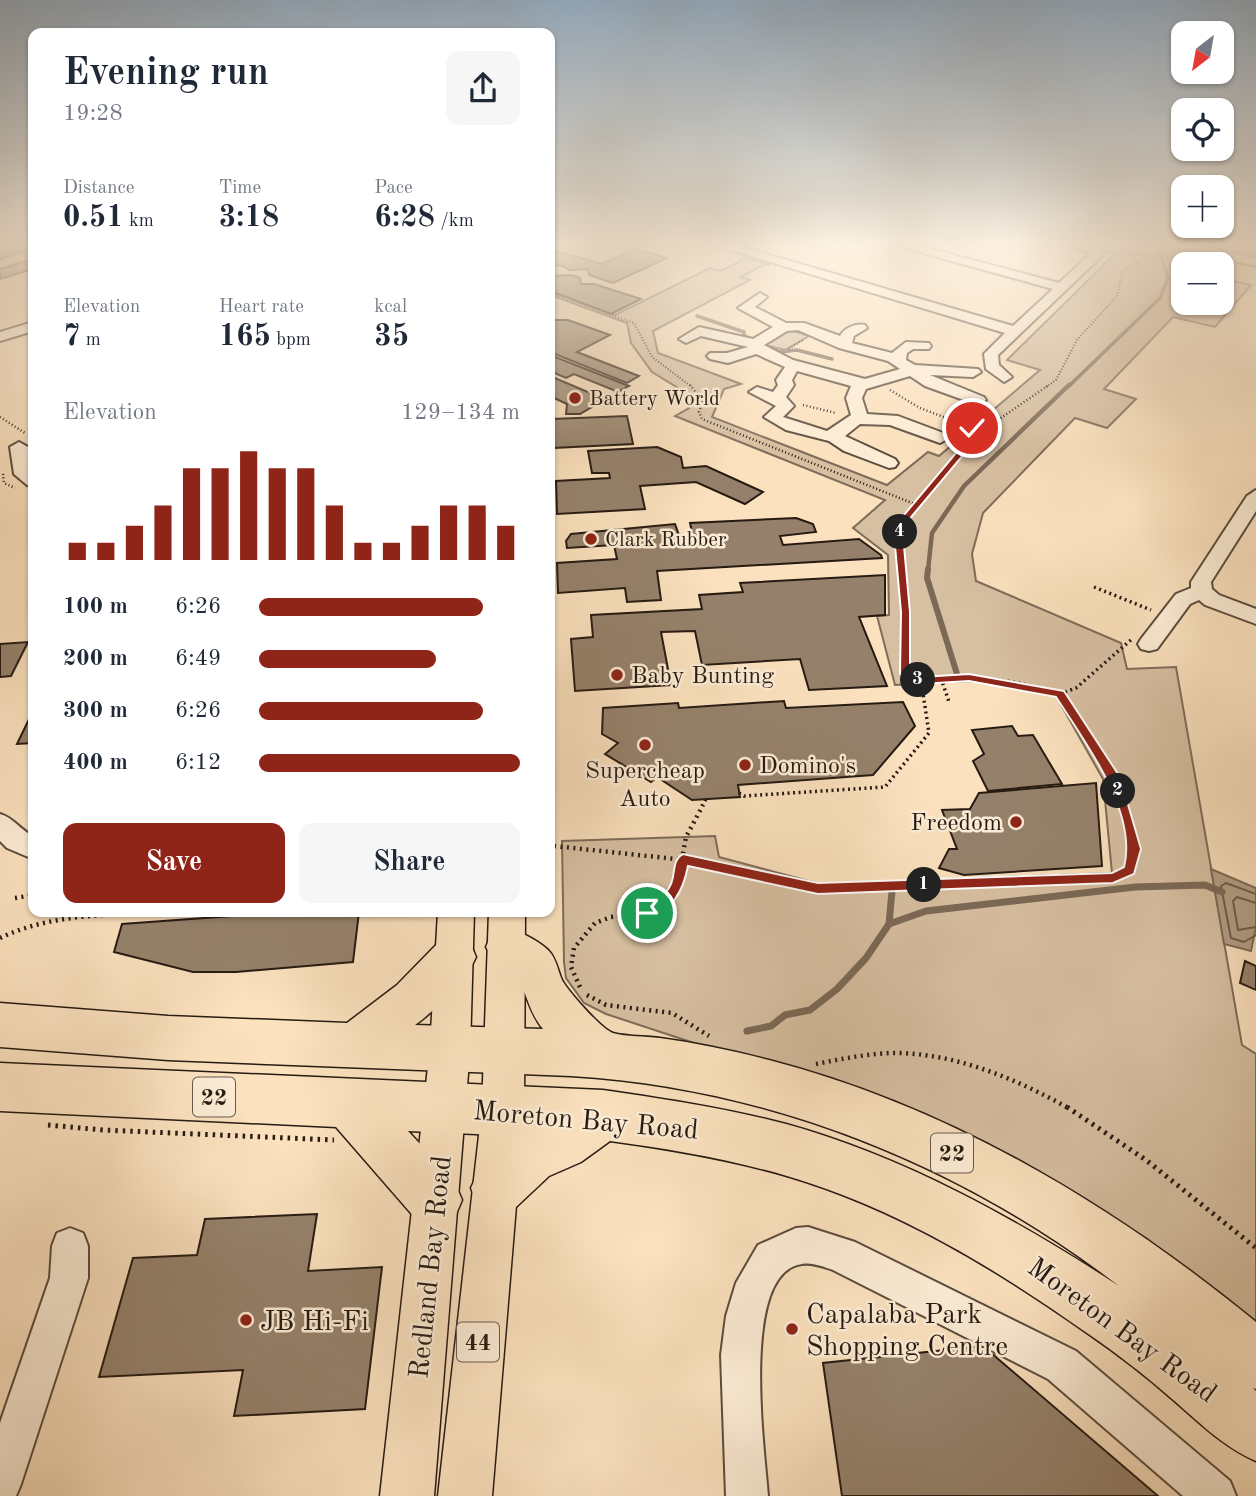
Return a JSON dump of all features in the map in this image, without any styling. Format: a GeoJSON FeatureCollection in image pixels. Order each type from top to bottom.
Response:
{"type":"FeatureCollection","features":[{"type":"Feature","properties":{"kind":"highway"},"geometry":{"type":"LineString","coordinates":[[508,930],[535,965],[540,982],[555,1010],[600,1055]]}},
{"type":"Feature","properties":{"kind":"highway"},"geometry":{"type":"LineString","coordinates":[[358,1044],[383,1021],[413,1000],[454,957]]}},
{"type":"Feature","properties":{"kind":"highway","name":"22"},"geometry":{"type":"LineString","coordinates":[[0,1025],[111,1034],[600,1055],[688,1065],[800,1091],[911,1133],[961,1157],[1086,1230],[1168,1288],[1256,1360]]}},
{"type":"Feature","properties":{"kind":"highway","name":"Moreton Bay Road"},"geometry":{"type":"LineString","coordinates":[[0,1087],[343,1122],[445,1106],[603,1115],[687,1125],[774,1146],[856,1172],[937,1208],[989,1235],[1119,1319],[1256,1430]]}},
{"type":"Feature","properties":{"kind":"highway"},"geometry":{"type":"LineString","coordinates":[[497,1188],[531,1158],[562,1144],[603,1115]]}},
{"type":"Feature","properties":{"kind":"highway"},"geometry":{"type":"LineString","coordinates":[[343,1122],[377,1130],[435,1200]]}},
{"type":"Feature","properties":{"kind":"main road","name":"Redland Bay Road"},"geometry":{"type":"LineString","coordinates":[[407,1496],[450,1049],[456,917]]}},
{"type":"Feature","properties":{"kind":"main road","name":"44"},"geometry":{"type":"LineString","coordinates":[[465,1496],[480,1320],[497,1188],[503,1109],[508,930]]}},
{"type":"Feature","properties":{"kind":"street"},"geometry":{"type":"LineString","coordinates":[[754,312],[788,326],[826,336],[851,336],[882,354],[899,356],[931,383],[978,400]]}},
{"type":"Feature","properties":{"kind":"street"},"geometry":{"type":"LineString","coordinates":[[715,356],[728,358],[756,347],[806,312]]}},
{"type":"Feature","properties":{"kind":"street"},"geometry":{"type":"LineString","coordinates":[[948,312],[1014,331]]}},
{"type":"Feature","properties":{"kind":"street"},"geometry":{"type":"LineString","coordinates":[[1004,377],[991,366],[990,354],[1034,312]]}},
{"type":"Feature","properties":{"kind":"street"},"geometry":{"type":"LineString","coordinates":[[0,337],[28,328]]}},
{"type":"Feature","properties":{"kind":"street"},"geometry":{"type":"LineString","coordinates":[[686,340],[699,331],[756,347],[793,366],[869,383]]}},
{"type":"Feature","properties":{"kind":"street"},"geometry":{"type":"LineString","coordinates":[[899,356],[911,344],[924,346]]}},
{"type":"Feature","properties":{"kind":"street"},"geometry":{"type":"LineString","coordinates":[[777,398],[786,385],[784,380],[793,366]]}},
{"type":"Feature","properties":{"kind":"street"},"geometry":{"type":"LineString","coordinates":[[857,419],[859,415],[854,398],[859,386],[914,370],[973,372]]}},
{"type":"Feature","properties":{"kind":"street"},"geometry":{"type":"LineString","coordinates":[[757,392],[777,398],[786,406],[773,414],[776,420],[817,435],[832,436],[850,447],[890,463]]}},
{"type":"Feature","properties":{"kind":"street"},"geometry":{"type":"LineString","coordinates":[[832,436],[857,419],[892,420],[940,438]]}},
{"type":"Feature","properties":{"kind":"street"},"geometry":{"type":"LineString","coordinates":[[0,434],[28,445],[23,474],[28,478]]}},
{"type":"Feature","properties":{"kind":"street"},"geometry":{"type":"LineString","coordinates":[[1256,496],[1200,582],[1202,591],[1212,600],[1256,617]]}},
{"type":"Feature","properties":{"kind":"street"},"geometry":{"type":"LineString","coordinates":[[1142,639],[1183,599],[1202,591]]}},
{"type":"Feature","properties":{"kind":"street"},"geometry":{"type":"LineString","coordinates":[[0,824],[16,841],[28,846]]}},
{"type":"Feature","properties":{"kind":"street"},"geometry":{"type":"LineString","coordinates":[[747,1496],[741,1438],[740,1387],[741,1335],[746,1307],[760,1273],[770,1261],[779,1252],[794,1246],[807,1245],[842,1255],[1062,1365],[1215,1496]]}},
{"type":"Feature","properties":{"kind":"street"},"geometry":{"type":"LineString","coordinates":[[0,1483],[69,1278],[70,1246]]}},
{"type":"Feature","properties":{"kind":"path"},"geometry":{"type":"LineString","coordinates":[[602,312],[634,323],[653,358],[698,391],[703,401],[699,412],[702,419],[917,505]]}},
{"type":"Feature","properties":{"kind":"path"},"geometry":{"type":"LineString","coordinates":[[1103,312],[1077,340],[1056,380],[976,435],[902,522],[899,535],[905,612],[905,674],[909,678],[921,680],[969,677],[1060,694],[1076,688],[1142,639]]}},
{"type":"Feature","properties":{"kind":"path"},"geometry":{"type":"LineString","coordinates":[[869,383],[920,408],[975,429],[976,435]]}},
{"type":"Feature","properties":{"kind":"path"},"geometry":{"type":"LineString","coordinates":[[0,417],[28,445]]}},
{"type":"Feature","properties":{"kind":"path"},"geometry":{"type":"LineString","coordinates":[[1094,587],[1153,611]]}},
{"type":"Feature","properties":{"kind":"path"},"geometry":{"type":"LineString","coordinates":[[941,678],[950,702]]}},
{"type":"Feature","properties":{"kind":"path"},"geometry":{"type":"LineString","coordinates":[[739,793],[744,796],[885,787],[929,733],[921,680]]}},
{"type":"Feature","properties":{"kind":"path"},"geometry":{"type":"LineString","coordinates":[[555,846],[683,859],[818,888],[1113,878],[1129,870],[1135,849],[1114,777],[1060,694]]}},
{"type":"Feature","properties":{"kind":"path"},"geometry":{"type":"LineString","coordinates":[[706,799],[686,837],[677,887],[662,905],[647,913],[611,917],[595,923],[574,948],[571,967],[581,989],[600,1004],[671,1012],[714,1040]]}},
{"type":"Feature","properties":{"kind":"path"},"geometry":{"type":"LineString","coordinates":[[15,898],[28,896]]}},
{"type":"Feature","properties":{"kind":"path"},"geometry":{"type":"LineString","coordinates":[[0,938],[22,928],[59,921],[107,917]]}},
{"type":"Feature","properties":{"kind":"path"},"geometry":{"type":"LineString","coordinates":[[810,1065],[871,1054],[903,1052],[957,1062],[1038,1089],[1089,1120],[1256,1248]]}},
{"type":"Feature","properties":{"kind":"path"},"geometry":{"type":"LineString","coordinates":[[38,1124],[103,1130],[343,1122]]}},
{"type":"Feature","properties":{"kind":"shaded area"},"geometry":{"type":"Polygon","coordinates":[[[596,312],[615,315],[621,312],[689,312],[653,331],[658,353],[741,384],[724,389],[712,417],[887,485],[928,452],[939,456],[1040,370],[1007,360],[1056,312],[1171,312],[1171,315],[1225,315],[1215,327],[1173,317],[1104,389],[1136,399],[1107,428],[1075,418],[983,513],[972,554],[976,581],[1121,643],[1127,669],[1176,667],[1242,1045],[1256,1054],[1256,1325],[1146,1238],[1022,1161],[970,1135],[805,1071],[694,1043],[606,1014],[584,1003],[566,978],[562,841],[715,836],[719,857],[820,884],[1112,873],[1103,779],[1055,694],[969,681],[895,685],[877,616],[889,615],[888,555],[853,528],[885,500],[675,416],[689,408],[678,388],[652,372],[631,343],[627,323],[596,312]]]}},
{"type":"Feature","properties":{"kind":"shaded area"},"geometry":{"type":"Polygon","coordinates":[[[787,329],[809,336],[785,350],[763,344],[787,329]]]}},
{"type":"Feature","properties":{"kind":"water"},"geometry":{"type":"Polygon","coordinates":[[[1211,869],[1256,888],[1256,927],[1251,951],[1224,944],[1211,869]]]}},
{"type":"Feature","properties":{"kind":"building"},"geometry":{"type":"Polygon","coordinates":[[[555,320],[568,320],[610,335],[577,352],[639,376],[627,383],[555,354],[555,320]]]}},
{"type":"Feature","properties":{"kind":"building"},"geometry":{"type":"Polygon","coordinates":[[[555,357],[629,386],[618,392],[574,374],[566,378],[555,373],[555,357]]]}},
{"type":"Feature","properties":{"kind":"building"},"geometry":{"type":"Polygon","coordinates":[[[555,378],[595,395],[597,404],[580,414],[566,414],[567,404],[555,398],[555,378]]]}},
{"type":"Feature","properties":{"kind":"building"},"geometry":{"type":"Polygon","coordinates":[[[627,416],[633,444],[555,448],[555,419],[627,416]]]}},
{"type":"Feature","properties":{"kind":"building"},"geometry":{"type":"Polygon","coordinates":[[[657,447],[681,457],[683,468],[706,466],[763,492],[745,504],[696,482],[640,486],[645,509],[557,514],[556,481],[610,478],[609,473],[592,473],[588,451],[657,447]]]}},
{"type":"Feature","properties":{"kind":"building"},"geometry":{"type":"Polygon","coordinates":[[[796,518],[813,524],[816,532],[780,536],[783,545],[859,539],[882,558],[657,571],[661,600],[627,602],[625,588],[558,593],[557,563],[617,559],[614,545],[567,548],[566,541],[571,534],[675,524],[680,538],[693,537],[690,523],[796,518]]]}},
{"type":"Feature","properties":{"kind":"building"},"geometry":{"type":"Polygon","coordinates":[[[885,575],[885,615],[859,617],[887,686],[809,690],[800,659],[702,665],[695,631],[661,632],[671,685],[575,691],[571,639],[593,637],[591,615],[702,609],[699,595],[743,592],[740,583],[885,575]]]}},
{"type":"Feature","properties":{"kind":"building"},"geometry":{"type":"Polygon","coordinates":[[[28,642],[11,676],[0,677],[0,644],[28,642]]]}},
{"type":"Feature","properties":{"kind":"building"},"geometry":{"type":"Polygon","coordinates":[[[784,701],[786,708],[903,702],[915,726],[873,775],[738,785],[740,797],[692,800],[657,777],[651,782],[605,754],[618,743],[602,734],[603,708],[678,703],[679,708],[784,701]]]}},
{"type":"Feature","properties":{"kind":"building"},"geometry":{"type":"Polygon","coordinates":[[[28,721],[28,743],[17,744],[28,721]]]}},
{"type":"Feature","properties":{"kind":"building"},"geometry":{"type":"Polygon","coordinates":[[[1012,726],[1018,736],[1033,735],[1062,784],[988,791],[973,761],[984,754],[972,730],[1012,726]]]}},
{"type":"Feature","properties":{"kind":"building"},"geometry":{"type":"Polygon","coordinates":[[[1096,783],[1102,866],[964,875],[939,868],[949,849],[957,849],[942,810],[970,809],[979,793],[1096,783]]]}},
{"type":"Feature","properties":{"kind":"building"},"geometry":{"type":"Polygon","coordinates":[[[217,917],[358,917],[353,962],[236,972],[193,972],[114,952],[122,924],[217,917]]]}},
{"type":"Feature","properties":{"kind":"building"},"geometry":{"type":"Polygon","coordinates":[[[1245,961],[1256,966],[1256,990],[1240,983],[1245,961]]]}},
{"type":"Feature","properties":{"kind":"building","name":"JB Hi-Fi"},"geometry":{"type":"Polygon","coordinates":[[[317,1214],[308,1271],[382,1267],[365,1409],[234,1416],[243,1370],[99,1377],[133,1258],[197,1255],[205,1219],[317,1214]]]}},
{"type":"Feature","properties":{"kind":"building"},"geometry":{"type":"Polygon","coordinates":[[[983,1346],[1158,1496],[842,1496],[823,1363],[983,1346]]]}},
{"type":"Feature","properties":{"kind":"waterway"},"geometry":{"type":"LineString","coordinates":[[1068,387],[1146,312]]}},
{"type":"Feature","properties":{"kind":"waterway"},"geometry":{"type":"LineString","coordinates":[[697,316],[744,332],[744,336],[752,339]]}},
{"type":"Feature","properties":{"kind":"waterway"},"geometry":{"type":"LineString","coordinates":[[771,349],[780,352],[797,350],[832,359]]}},
{"type":"Feature","properties":{"kind":"waterway"},"geometry":{"type":"LineString","coordinates":[[928,570],[932,533],[964,486],[1069,385]]}},
{"type":"Feature","properties":{"kind":"waterway"},"geometry":{"type":"LineString","coordinates":[[928,569],[927,578],[957,674]]}},
{"type":"Feature","properties":{"kind":"waterway"},"geometry":{"type":"LineString","coordinates":[[889,924],[926,911],[1135,887],[1205,885],[1222,892]]}},
{"type":"Feature","properties":{"kind":"waterway"},"geometry":{"type":"LineString","coordinates":[[889,924],[892,891]]}},
{"type":"Feature","properties":{"kind":"waterway"},"geometry":{"type":"LineString","coordinates":[[747,1031],[771,1026],[785,1015],[810,1010],[837,989],[866,958],[889,924]]}},
{"type":"Feature","properties":{"kind":"place","name":"Battery World"},"geometry":{"type":"Point","coordinates":[575,398]}},
{"type":"Feature","properties":{"kind":"place","name":"Clark Rubber"},"geometry":{"type":"Point","coordinates":[591,539]}},
{"type":"Feature","properties":{"kind":"place","name":"Baby Bunting"},"geometry":{"type":"Point","coordinates":[617,675]}},
{"type":"Feature","properties":{"kind":"place","name":"Supercheap Auto"},"geometry":{"type":"Point","coordinates":[645,745]}},
{"type":"Feature","properties":{"kind":"place","name":"Domino's"},"geometry":{"type":"Point","coordinates":[745,765]}},
{"type":"Feature","properties":{"kind":"place","name":"Freedom"},"geometry":{"type":"Point","coordinates":[1016,822]}},
{"type":"Feature","properties":{"kind":"place","name":"JB Hi-Fi"},"geometry":{"type":"Point","coordinates":[246,1320]}},
{"type":"Feature","properties":{"kind":"place","name":"Capalaba Park Shopping Centre"},"geometry":{"type":"Point","coordinates":[792,1329]}},
{"type":"Feature","properties":{"kind":"route"},"geometry":{"type":"LineString","coordinates":[[647,913],[662,905],[677,887],[683,859],[818,888],[1113,878],[1129,870],[1135,849],[1114,777],[1060,694],[969,677],[921,680],[909,678],[905,674],[905,612],[899,535],[902,522],[976,435],[975,429],[972,428]]}}]}
